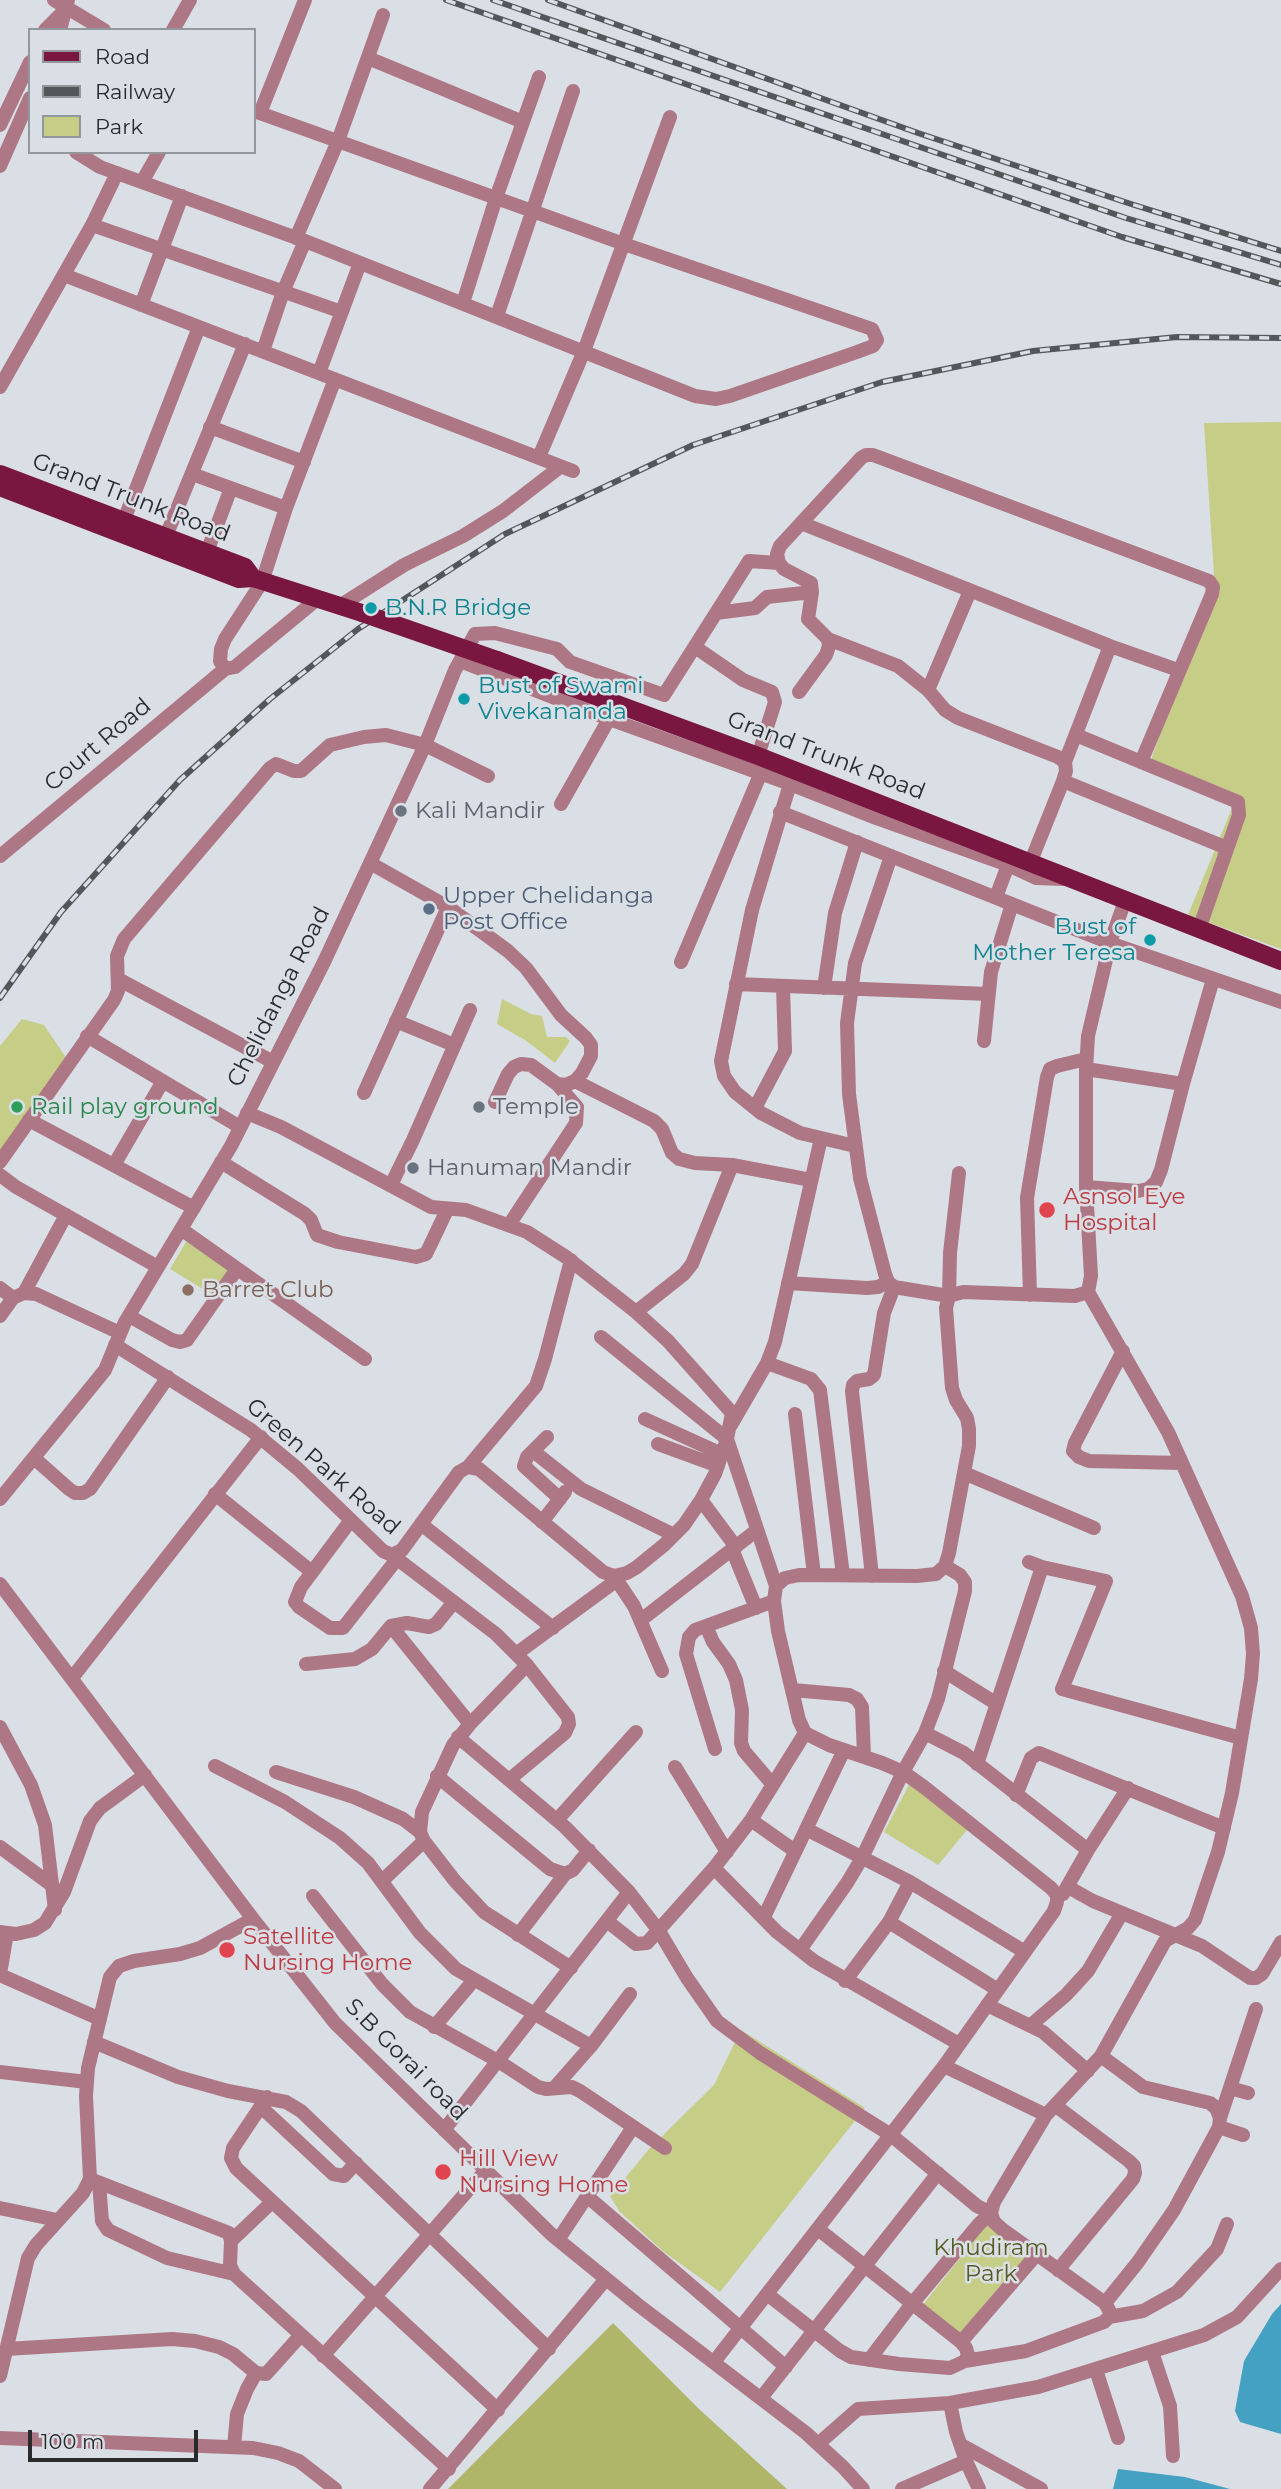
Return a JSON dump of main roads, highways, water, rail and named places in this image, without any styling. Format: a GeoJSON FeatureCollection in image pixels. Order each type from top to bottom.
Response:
{"type":"FeatureCollection","features":[{"type":"Feature","properties":{"kind":"main road","name":"Grand Trunk Road"},"geometry":{"type":"LineString","coordinates":[[0,474],[207,552],[252,576]]}},
{"type":"Feature","properties":{"kind":"main road","name":"Grand Trunk Road"},"geometry":{"type":"LineString","coordinates":[[0,487],[316,600],[496,660],[758,756],[1078,879],[1281,961]]}},
{"type":"Feature","properties":{"kind":"water"},"geometry":{"type":"Polygon","coordinates":[[[1281,2304],[1281,2434],[1240,2422],[1235,2411],[1244,2361],[1272,2314],[1281,2304]]]}},
{"type":"Feature","properties":{"kind":"water"},"geometry":{"type":"Polygon","coordinates":[[[1118,2469],[1185,2477],[1230,2489],[1113,2489],[1118,2469]]]}},
{"type":"Feature","properties":{"kind":"railway"},"geometry":{"type":"LineString","coordinates":[[446,0],[1122,237],[1281,284]]}},
{"type":"Feature","properties":{"kind":"railway"},"geometry":{"type":"LineString","coordinates":[[493,0],[1126,218],[1281,265]]}},
{"type":"Feature","properties":{"kind":"railway"},"geometry":{"type":"LineString","coordinates":[[548,0],[918,133],[1281,251]]}},
{"type":"Feature","properties":{"kind":"railway"},"geometry":{"type":"LineString","coordinates":[[0,998],[61,912],[180,780],[270,699],[358,629],[505,534],[693,445],[882,382],[1033,351],[1177,337],[1281,338]]}},
{"type":"Feature","properties":{"kind":"place","name":"B.N.R Bridge"},"geometry":{"type":"Point","coordinates":[371,608]}},
{"type":"Feature","properties":{"kind":"place","name":"Bust of Swami Vivekananda"},"geometry":{"type":"Point","coordinates":[464,699]}},
{"type":"Feature","properties":{"kind":"place","name":"Kali Mandir"},"geometry":{"type":"Point","coordinates":[401,811]}},
{"type":"Feature","properties":{"kind":"place","name":"Upper Chelidanga Post Office"},"geometry":{"type":"Point","coordinates":[429,909]}},
{"type":"Feature","properties":{"kind":"place","name":"Bust of Mother Teresa"},"geometry":{"type":"Point","coordinates":[1150,940]}},
{"type":"Feature","properties":{"kind":"place","name":"Rail play ground"},"geometry":{"type":"Point","coordinates":[17,1107]}},
{"type":"Feature","properties":{"kind":"place","name":"Temple"},"geometry":{"type":"Point","coordinates":[479,1107]}},
{"type":"Feature","properties":{"kind":"place","name":"Hanuman Mandir"},"geometry":{"type":"Point","coordinates":[413,1168]}},
{"type":"Feature","properties":{"kind":"place","name":"Asnsol Eye Hospital"},"geometry":{"type":"Point","coordinates":[1047,1210]}},
{"type":"Feature","properties":{"kind":"place","name":"Barret Club"},"geometry":{"type":"Point","coordinates":[188,1290]}},
{"type":"Feature","properties":{"kind":"place","name":"Satellite Nursing Home"},"geometry":{"type":"Point","coordinates":[227,1950]}},
{"type":"Feature","properties":{"kind":"place","name":"Hill View Nursing Home"},"geometry":{"type":"Point","coordinates":[443,2172]}},
{"type":"Feature","properties":{"kind":"park label","name":"Khudiram Park"},"geometry":{"type":"Point","coordinates":[991,2261]}}]}
